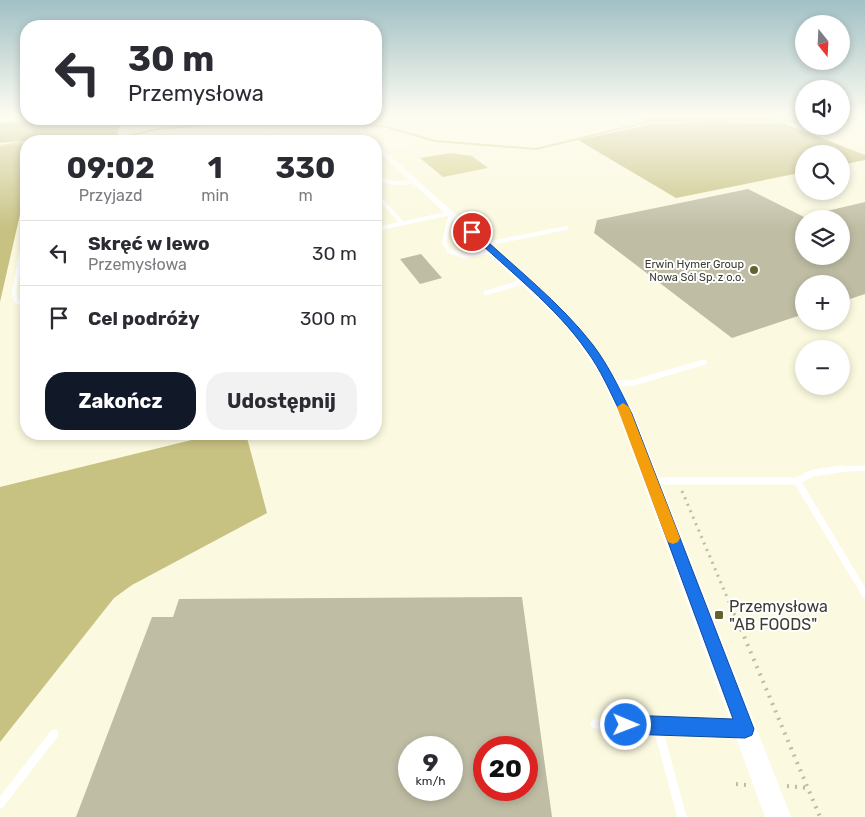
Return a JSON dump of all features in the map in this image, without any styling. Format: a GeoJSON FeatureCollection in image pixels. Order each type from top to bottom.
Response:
{"type":"FeatureCollection","features":[{"type":"Feature","properties":{"kind":"street"},"geometry":{"type":"LineString","coordinates":[[385,153],[526,281],[590,348],[611,383],[626,414],[652,481],[778,817]]}},
{"type":"Feature","properties":{"kind":"lane"},"geometry":{"type":"LineString","coordinates":[[382,179],[390,184],[416,181]]}},
{"type":"Feature","properties":{"kind":"lane"},"geometry":{"type":"LineString","coordinates":[[382,201],[402,223]]}},
{"type":"Feature","properties":{"kind":"lane"},"geometry":{"type":"LineString","coordinates":[[382,228],[451,213],[444,243],[448,251],[459,256],[468,256],[490,248],[566,228]]}},
{"type":"Feature","properties":{"kind":"lane"},"geometry":{"type":"LineString","coordinates":[[20,262],[14,293],[16,300],[20,302]]}},
{"type":"Feature","properties":{"kind":"lane"},"geometry":{"type":"LineString","coordinates":[[486,293],[526,281]]}},
{"type":"Feature","properties":{"kind":"lane"},"geometry":{"type":"LineString","coordinates":[[611,383],[633,383],[704,362]]}},
{"type":"Feature","properties":{"kind":"lane"},"geometry":{"type":"LineString","coordinates":[[652,481],[797,481],[812,472],[832,468],[865,468]]}},
{"type":"Feature","properties":{"kind":"lane"},"geometry":{"type":"LineString","coordinates":[[797,481],[865,594]]}},
{"type":"Feature","properties":{"kind":"lane"},"geometry":{"type":"LineString","coordinates":[[595,724],[745,729]]}},
{"type":"Feature","properties":{"kind":"lane"},"geometry":{"type":"LineString","coordinates":[[657,725],[682,817]]}},
{"type":"Feature","properties":{"kind":"lane"},"geometry":{"type":"LineString","coordinates":[[0,804],[54,734]]}},
{"type":"Feature","properties":{"kind":"path"},"geometry":{"type":"LineString","coordinates":[[678,481],[820,817]]}},
{"type":"Feature","properties":{"kind":"shaded area"},"geometry":{"type":"Polygon","coordinates":[[[0,153],[20,153],[20,214],[0,302],[0,153]]]}},
{"type":"Feature","properties":{"kind":"shaded area"},"geometry":{"type":"Polygon","coordinates":[[[450,153],[472,156],[488,168],[443,177],[420,158],[450,153]]]}},
{"type":"Feature","properties":{"kind":"shaded area"},"geometry":{"type":"Polygon","coordinates":[[[600,153],[795,153],[795,174],[676,198],[600,153]]]}},
{"type":"Feature","properties":{"kind":"shaded area"},"geometry":{"type":"Polygon","coordinates":[[[850,153],[865,155],[865,160],[850,163],[850,153]]]}},
{"type":"Feature","properties":{"kind":"shaded area"},"geometry":{"type":"Polygon","coordinates":[[[192,440],[248,440],[267,513],[132,585],[114,598],[0,742],[0,487],[192,440]]]}},
{"type":"Feature","properties":{"kind":"building","name":"Erwin Hymer Group Nowa Sól Sp. z o.o."},"geometry":{"type":"Polygon","coordinates":[[[748,189],[795,212],[795,265],[850,265],[850,210],[831,210],[865,202],[865,294],[850,299],[850,275],[795,275],[795,317],[732,338],[594,233],[597,220],[748,189]]]}},
{"type":"Feature","properties":{"kind":"building"},"geometry":{"type":"Polygon","coordinates":[[[421,254],[442,278],[420,284],[400,259],[421,254]]]}},
{"type":"Feature","properties":{"kind":"building"},"geometry":{"type":"Polygon","coordinates":[[[522,597],[552,817],[76,817],[152,617],[173,617],[179,599],[522,597]]]}},
{"type":"Feature","properties":{"kind":"slow traffic"},"geometry":{"type":"LineString","coordinates":[[623,407],[673,538]]}},
{"type":"Feature","properties":{"kind":"place","name":"Erwin Hymer Group Nowa Sól Sp. z o.o."},"geometry":{"type":"Point","coordinates":[754,270]}},
{"type":"Feature","properties":{"kind":"place","name":"Przemysłowa \"AB FOODS\""},"geometry":{"type":"Point","coordinates":[719,615]}},
{"type":"Feature","properties":{"kind":"route"},"geometry":{"type":"LineString","coordinates":[[472,232],[570,323],[590,348],[607,374],[626,414],[745,729],[626,725]]}}]}
